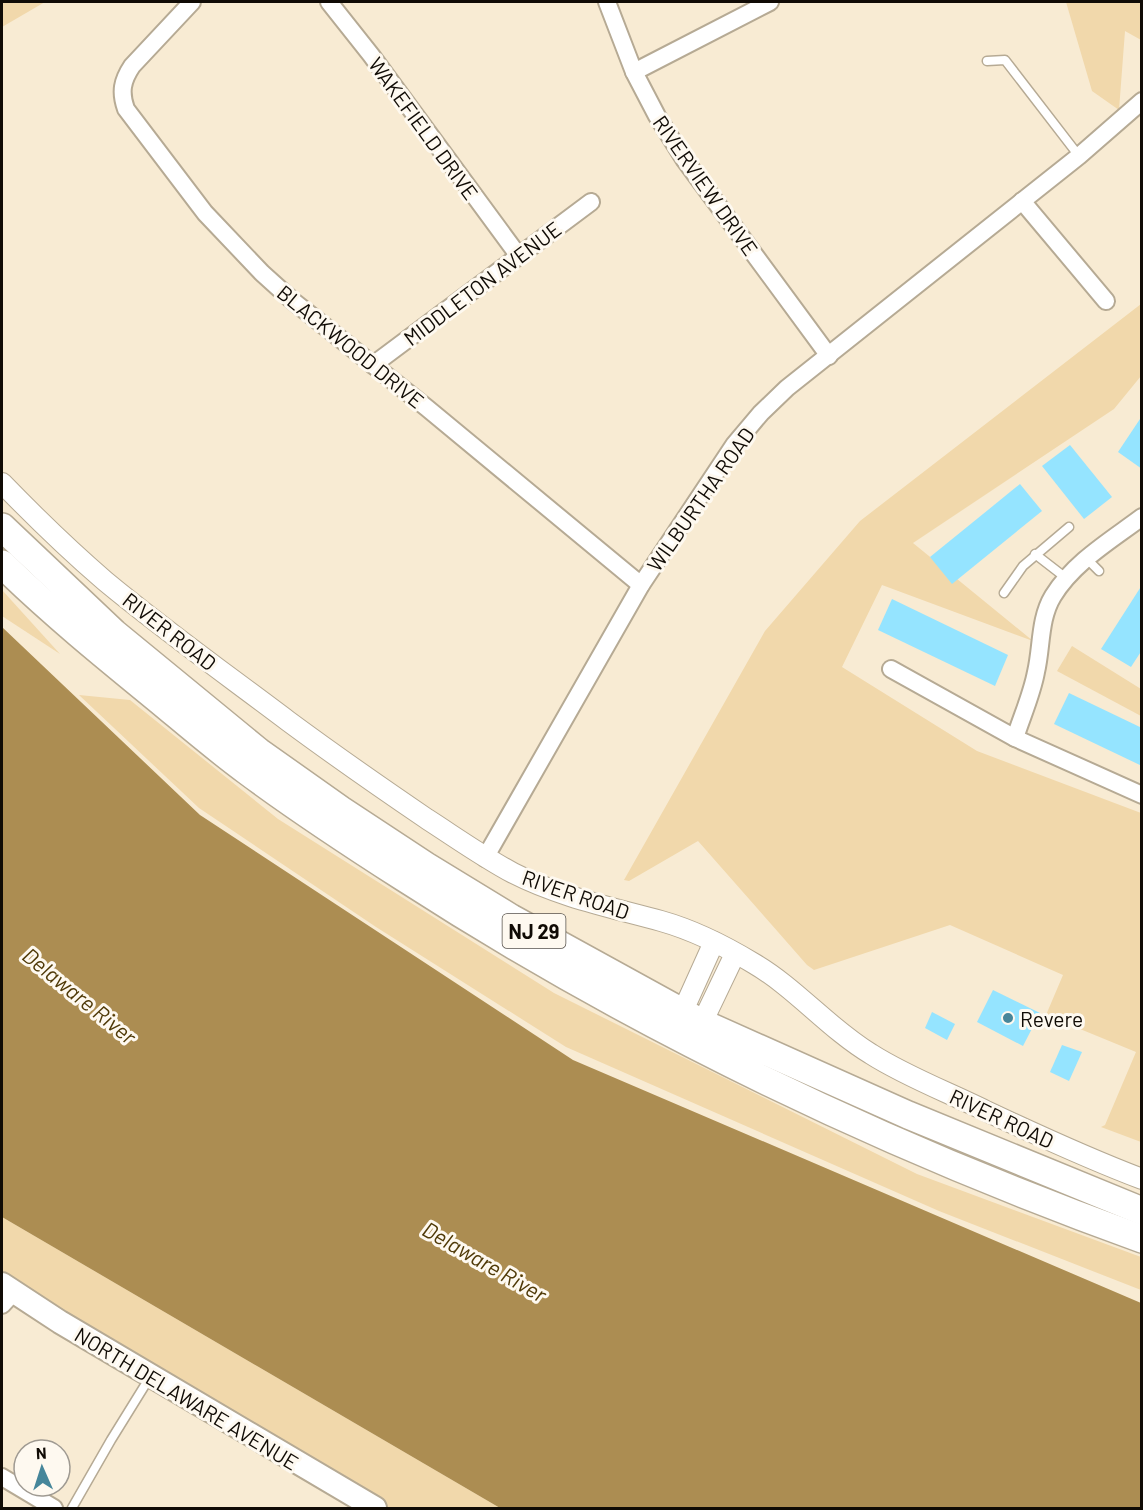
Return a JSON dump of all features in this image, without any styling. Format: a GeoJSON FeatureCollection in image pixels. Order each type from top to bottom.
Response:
{"type":"FeatureCollection","features":[{"type":"Feature","properties":{"kind":"highway","name":"RIVER ROAD"},"geometry":{"type":"LineString","coordinates":[[2,527],[114,633],[259,752],[426,866],[512,918],[692,1018],[908,1115],[1142,1210]]}},
{"type":"Feature","properties":{"kind":"highway","name":"NJ 29"},"geometry":{"type":"LineString","coordinates":[[2,564],[49,608],[129,676],[245,770],[446,905],[550,967],[680,1040],[830,1112],[1013,1191],[1142,1239]]}},
{"type":"Feature","properties":{"kind":"main road","name":"NORTH DELAWARE AVENUE"},"geometry":{"type":"LineString","coordinates":[[6,1294],[60,1322],[375,1509]]}},
{"type":"Feature","properties":{"kind":"street","name":"BLACKWOOD DRIVE"},"geometry":{"type":"LineString","coordinates":[[192,2],[132,66],[125,77],[122,88],[122,99],[126,109],[179,181],[233,244],[293,301],[641,585]]}},
{"type":"Feature","properties":{"kind":"street","name":"WAKEFIELD DRIVE"},"geometry":{"type":"LineString","coordinates":[[329,2],[371,55],[518,255]]}},
{"type":"Feature","properties":{"kind":"street","name":"RIVERVIEW DRIVE"},"geometry":{"type":"LineString","coordinates":[[607,2],[634,72],[657,116],[684,159],[829,356]]}},
{"type":"Feature","properties":{"kind":"street"},"geometry":{"type":"LineString","coordinates":[[634,72],[770,2]]}},
{"type":"Feature","properties":{"kind":"street","name":"WILBURTHA ROAD"},"geometry":{"type":"LineString","coordinates":[[485,858],[641,585],[740,438],[761,413],[787,388],[1079,156],[1142,100]]}},
{"type":"Feature","properties":{"kind":"street"},"geometry":{"type":"LineString","coordinates":[[1022,201],[1106,301]]}},
{"type":"Feature","properties":{"kind":"street","name":"MIDDLETON AVENUE"},"geometry":{"type":"LineString","coordinates":[[373,365],[591,202]]}},
{"type":"Feature","properties":{"kind":"street","name":"RIVER ROAD"},"geometry":{"type":"LineString","coordinates":[[2,483],[47,529],[167,630],[317,742],[485,858],[553,891],[690,930],[761,968],[837,1031],[889,1065],[1078,1153],[1142,1179]]}},
{"type":"Feature","properties":{"kind":"street"},"geometry":{"type":"LineString","coordinates":[[1016,738],[1036,675],[1045,615],[1052,598],[1066,578],[1086,558],[1142,517]]}},
{"type":"Feature","properties":{"kind":"street"},"geometry":{"type":"LineString","coordinates":[[891,669],[1016,738],[1142,795]]}},
{"type":"Feature","properties":{"kind":"street"},"geometry":{"type":"LineString","coordinates":[[692,1018],[714,942]]}},
{"type":"Feature","properties":{"kind":"street"},"geometry":{"type":"LineString","coordinates":[[680,1040],[735,954]]}},
{"type":"Feature","properties":{"kind":"street"},"geometry":{"type":"LineString","coordinates":[[2,1477],[54,1509]]}},
{"type":"Feature","properties":{"kind":"lane"},"geometry":{"type":"LineString","coordinates":[[987,62],[1005,60],[1079,156]]}},
{"type":"Feature","properties":{"kind":"lane"},"geometry":{"type":"LineString","coordinates":[[1004,593],[1023,566],[1069,527]]}},
{"type":"Feature","properties":{"kind":"lane"},"geometry":{"type":"LineString","coordinates":[[1035,554],[1066,578]]}},
{"type":"Feature","properties":{"kind":"lane"},"geometry":{"type":"LineString","coordinates":[[1086,558],[1099,571]]}},
{"type":"Feature","properties":{"kind":"lane"},"geometry":{"type":"LineString","coordinates":[[72,1509],[150,1377]]}},
{"type":"Feature","properties":{"kind":"shaded area"},"geometry":{"type":"Polygon","coordinates":[[[2,2],[45,2],[2,27],[2,2]]]}},
{"type":"Feature","properties":{"kind":"shaded area"},"geometry":{"type":"Polygon","coordinates":[[[1066,2],[1141,2],[1141,40],[1125,31],[1119,110],[1092,91],[1066,2]]]}},
{"type":"Feature","properties":{"kind":"shaded area"},"geometry":{"type":"Polygon","coordinates":[[[1141,304],[1141,376],[1114,409],[913,543],[1033,641],[882,585],[842,667],[977,751],[1141,813],[1141,1142],[1101,1127],[1105,1125],[1136,1052],[1046,1015],[1063,975],[950,925],[814,970],[807,965],[698,841],[629,881],[624,880],[765,631],[860,521],[1141,304]]]}},
{"type":"Feature","properties":{"kind":"shaded area"},"geometry":{"type":"Polygon","coordinates":[[[2,590],[60,654],[2,616],[2,590]]]}},
{"type":"Feature","properties":{"kind":"shaded area"},"geometry":{"type":"Polygon","coordinates":[[[1072,646],[1141,689],[1141,716],[1057,671],[1072,646]]]}},
{"type":"Feature","properties":{"kind":"shaded area"},"geometry":{"type":"Polygon","coordinates":[[[79,695],[130,700],[278,819],[554,993],[917,1174],[1141,1257],[1141,1290],[939,1211],[566,1047],[376,927],[199,808],[79,695]]]}},
{"type":"Feature","properties":{"kind":"shaded area"},"geometry":{"type":"Polygon","coordinates":[[[2,1217],[500,1508],[375,1508],[2,1284],[2,1217]]]}},
{"type":"Feature","properties":{"kind":"water","name":"Delaware River"},"geometry":{"type":"Polygon","coordinates":[[[2,627],[200,815],[573,1060],[1141,1303],[1141,1508],[500,1508],[2,1217],[2,627]]]}},
{"type":"Feature","properties":{"kind":"building"},"geometry":{"type":"Polygon","coordinates":[[[1142,416],[1142,469],[1118,452],[1142,416]]]}},
{"type":"Feature","properties":{"kind":"building"},"geometry":{"type":"Polygon","coordinates":[[[1070,445],[1112,497],[1084,519],[1042,466],[1070,445]]]}},
{"type":"Feature","properties":{"kind":"building"},"geometry":{"type":"Polygon","coordinates":[[[1020,484],[1042,511],[952,584],[930,557],[1020,484]]]}},
{"type":"Feature","properties":{"kind":"building"},"geometry":{"type":"Polygon","coordinates":[[[1142,585],[1142,650],[1131,667],[1101,649],[1142,585]]]}},
{"type":"Feature","properties":{"kind":"building"},"geometry":{"type":"Polygon","coordinates":[[[892,599],[1008,655],[995,686],[878,630],[892,599]]]}},
{"type":"Feature","properties":{"kind":"building"},"geometry":{"type":"Polygon","coordinates":[[[1069,693],[1142,728],[1142,766],[1054,724],[1069,693]]]}},
{"type":"Feature","properties":{"kind":"building","name":"Revere"},"geometry":{"type":"Polygon","coordinates":[[[993,990],[1040,1013],[1023,1046],[977,1022],[993,990]]]}},
{"type":"Feature","properties":{"kind":"building"},"geometry":{"type":"Polygon","coordinates":[[[932,1012],[955,1024],[947,1040],[925,1028],[932,1012]]]}},
{"type":"Feature","properties":{"kind":"building"},"geometry":{"type":"Polygon","coordinates":[[[1062,1045],[1082,1052],[1069,1081],[1050,1072],[1062,1045]]]}},
{"type":"Feature","properties":{"kind":"place","name":"Revere"},"geometry":{"type":"Point","coordinates":[1008,1018]}}]}
